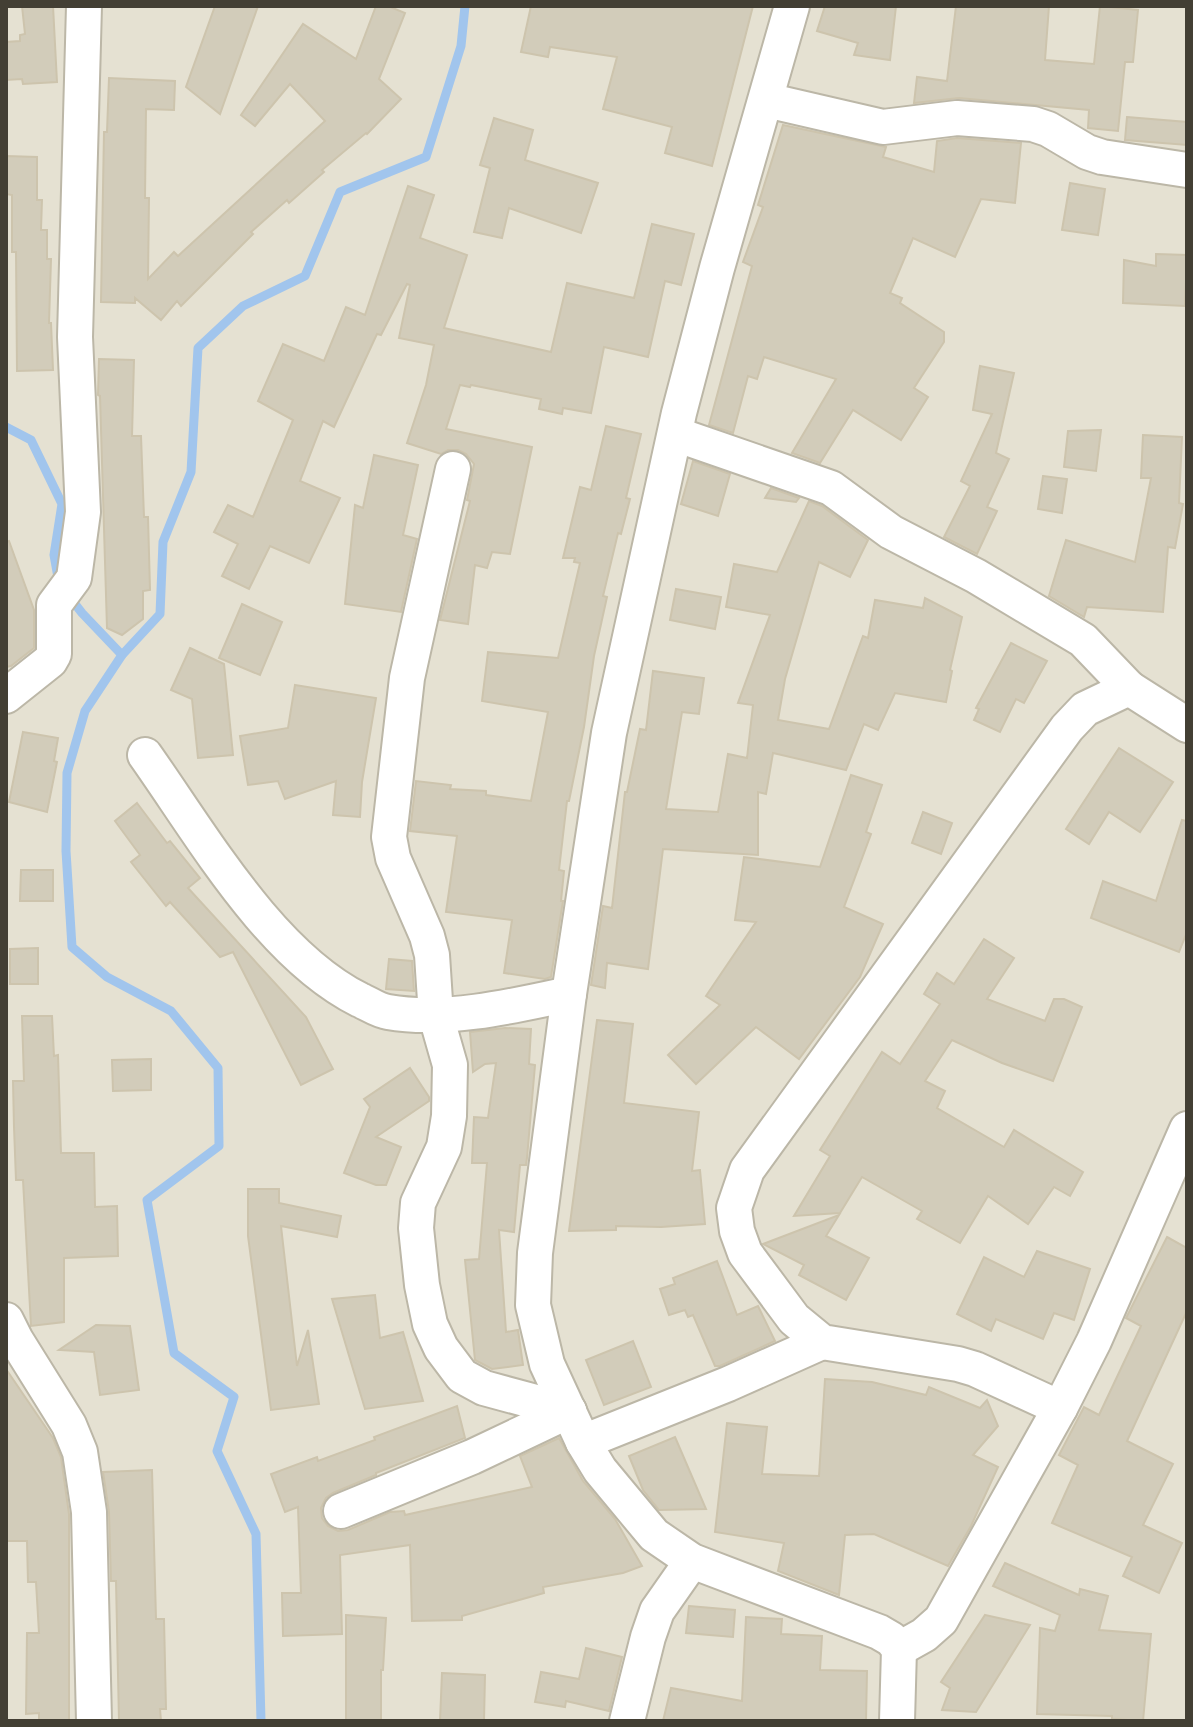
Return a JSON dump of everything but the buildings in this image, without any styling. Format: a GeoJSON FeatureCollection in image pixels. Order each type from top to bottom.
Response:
{"type":"FeatureCollection","features":[{"type":"Feature","properties":{"kind":"street"},"geometry":{"type":"LineString","coordinates":[[6,696],[50,661],[54,654],[53,610],[64,593],[83,512],[75,337],[84,6]]}},
{"type":"Feature","properties":{"kind":"street"},"geometry":{"type":"LineString","coordinates":[[792,6],[717,268],[675,434],[609,733],[569,994],[535,1253],[533,1305],[547,1364],[583,1442],[600,1470],[654,1535],[692,1561],[891,1639],[899,1649],[897,1721]]}},
{"type":"Feature","properties":{"kind":"street"},"geometry":{"type":"LineString","coordinates":[[766,100],[883,127],[957,118],[1033,124],[1102,157],[1187,170]]}},
{"type":"Feature","properties":{"kind":"street"},"geometry":{"type":"LineString","coordinates":[[675,434],[831,488],[891,532],[976,576],[1083,640],[1129,688],[1187,725]]}},
{"type":"Feature","properties":{"kind":"street"},"geometry":{"type":"LineString","coordinates":[[453,469],[407,678],[389,837],[393,858],[427,936],[432,955],[436,1016],[450,1065],[449,1116],[444,1147],[418,1203],[416,1228],[422,1285],[430,1324],[441,1348],[462,1376],[484,1388],[569,1411]]}},
{"type":"Feature","properties":{"kind":"street"},"geometry":{"type":"LineString","coordinates":[[1060,1408],[958,1364],[822,1342],[794,1319],[745,1253],[737,1231],[734,1208],[747,1170],[1067,728],[1085,709],[1129,688]]}},
{"type":"Feature","properties":{"kind":"street"},"geometry":{"type":"LineString","coordinates":[[145,755],[262,921],[337,988],[385,1012],[436,1016],[569,994]]}},
{"type":"Feature","properties":{"kind":"street"},"geometry":{"type":"LineString","coordinates":[[899,1649],[924,1635],[941,1620],[1060,1408],[1094,1341],[1187,1129]]}},
{"type":"Feature","properties":{"kind":"street"},"geometry":{"type":"LineString","coordinates":[[6,1320],[69,1425],[80,1452],[89,1512],[94,1721]]}},
{"type":"Feature","properties":{"kind":"street"},"geometry":{"type":"LineString","coordinates":[[583,1442],[728,1384],[822,1342]]}},
{"type":"Feature","properties":{"kind":"street"},"geometry":{"type":"LineString","coordinates":[[341,1511],[472,1457],[569,1411]]}},
{"type":"Feature","properties":{"kind":"street"},"geometry":{"type":"LineString","coordinates":[[627,1721],[657,1611],[692,1561]]}},
{"type":"Feature","properties":{"kind":"shaded area"},"geometry":{"type":"Polygon","coordinates":[[[6,6],[1187,6],[1187,1721],[6,1721],[6,6]]]}},
{"type":"Feature","properties":{"kind":"waterway"},"geometry":{"type":"LineString","coordinates":[[261,1721],[256,1534],[217,1451],[234,1397],[174,1353],[147,1200],[219,1146],[218,1068],[171,1011],[107,977],[72,947],[66,851],[67,773],[85,711],[122,655],[160,614],[163,542],[191,472],[198,348],[243,306],[305,276],[340,192],[426,157],[461,46],[465,6]]}},
{"type":"Feature","properties":{"kind":"waterway"},"geometry":{"type":"LineString","coordinates":[[6,427],[31,440],[62,504],[54,555],[59,583]]}},
{"type":"Feature","properties":{"kind":"waterway"},"geometry":{"type":"LineString","coordinates":[[68,595],[122,655]]}}]}
